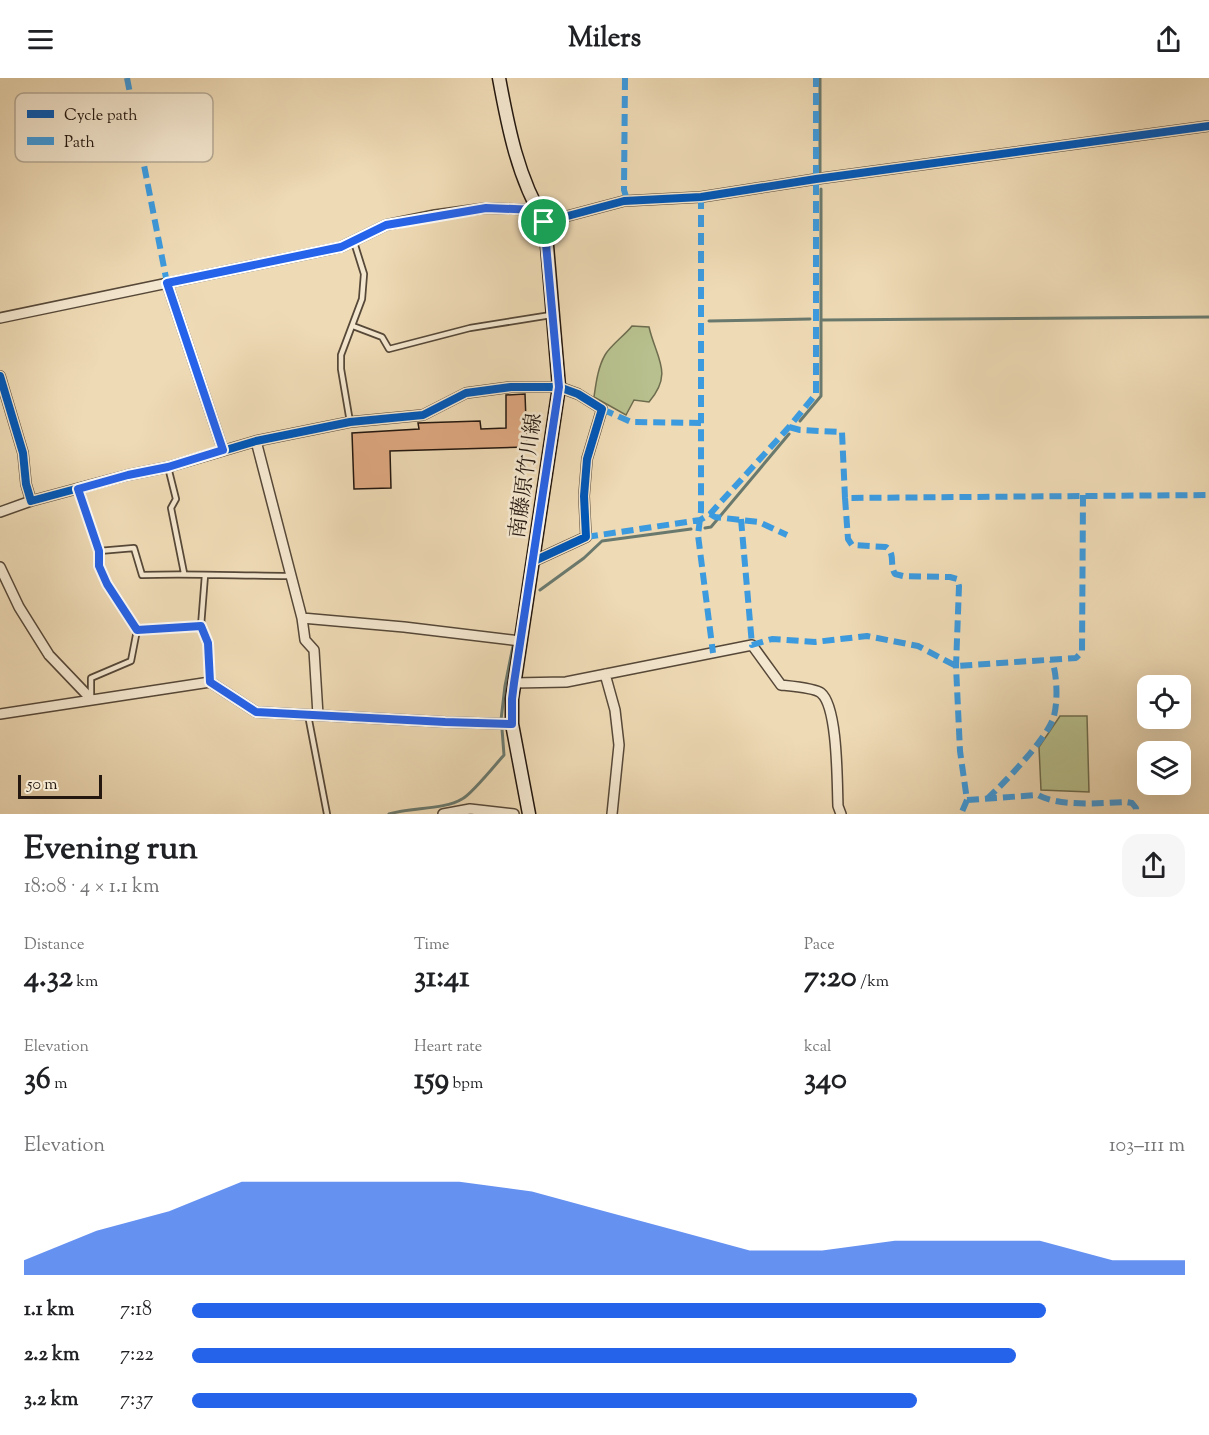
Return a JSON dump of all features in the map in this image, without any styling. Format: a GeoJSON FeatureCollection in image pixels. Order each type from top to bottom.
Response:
{"type":"FeatureCollection","features":[{"type":"Feature","properties":{"kind":"main road","name":"南藤原竹川線"},"geometry":{"type":"LineString","coordinates":[[499,78],[518,162],[544,222],[559,387],[512,699],[512,724],[529,814]]}},
{"type":"Feature","properties":{"kind":"street"},"geometry":{"type":"LineString","coordinates":[[544,222],[624,201],[701,197],[1209,126]]}},
{"type":"Feature","properties":{"kind":"street"},"geometry":{"type":"LineString","coordinates":[[0,318],[341,247],[386,225],[435,215],[486,208],[537,210]]}},
{"type":"Feature","properties":{"kind":"street"},"geometry":{"type":"LineString","coordinates":[[167,283],[223,450]]}},
{"type":"Feature","properties":{"kind":"street"},"geometry":{"type":"LineString","coordinates":[[0,376],[23,453],[26,484],[31,501]]}},
{"type":"Feature","properties":{"kind":"street"},"geometry":{"type":"LineString","coordinates":[[0,512],[31,501],[128,475],[168,467],[256,441],[350,422],[423,415],[466,393],[511,387],[559,387],[578,394],[602,409],[587,459],[584,496],[586,537],[534,561]]}},
{"type":"Feature","properties":{"kind":"street"},"geometry":{"type":"LineString","coordinates":[[256,441],[302,618],[305,640],[314,650],[313,715]]}},
{"type":"Feature","properties":{"kind":"street"},"geometry":{"type":"LineString","coordinates":[[0,567],[20,607],[49,655],[91,699]]}},
{"type":"Feature","properties":{"kind":"street"},"geometry":{"type":"LineString","coordinates":[[302,618],[520,641]]}},
{"type":"Feature","properties":{"kind":"street"},"geometry":{"type":"LineString","coordinates":[[514,683],[566,682],[752,645],[781,685],[820,692],[828,702],[832,717],[838,806],[841,814]]}},
{"type":"Feature","properties":{"kind":"street"},"geometry":{"type":"LineString","coordinates":[[605,674],[615,710],[619,744],[612,814]]}},
{"type":"Feature","properties":{"kind":"street"},"geometry":{"type":"LineString","coordinates":[[0,714],[210,682],[256,712],[512,724]]}},
{"type":"Feature","properties":{"kind":"street"},"geometry":{"type":"LineString","coordinates":[[443,814],[470,809],[514,814]]}},
{"type":"Feature","properties":{"kind":"lane"},"geometry":{"type":"LineString","coordinates":[[350,422],[340,369],[341,356],[362,299],[364,274],[354,242]]}},
{"type":"Feature","properties":{"kind":"lane"},"geometry":{"type":"LineString","coordinates":[[353,326],[382,337],[389,349],[470,328],[552,315]]}},
{"type":"Feature","properties":{"kind":"lane"},"geometry":{"type":"LineString","coordinates":[[168,467],[177,499],[171,508],[184,573]]}},
{"type":"Feature","properties":{"kind":"lane"},"geometry":{"type":"LineString","coordinates":[[78,489],[99,551],[99,566],[107,584],[137,630],[131,661],[91,678],[91,699]]}},
{"type":"Feature","properties":{"kind":"lane"},"geometry":{"type":"LineString","coordinates":[[99,551],[134,548],[142,575],[184,573],[290,576]]}},
{"type":"Feature","properties":{"kind":"lane"},"geometry":{"type":"LineString","coordinates":[[206,575],[201,626],[208,643],[210,682]]}},
{"type":"Feature","properties":{"kind":"lane"},"geometry":{"type":"LineString","coordinates":[[137,630],[201,626]]}},
{"type":"Feature","properties":{"kind":"lane"},"geometry":{"type":"LineString","coordinates":[[313,715],[327,814]]}},
{"type":"Feature","properties":{"kind":"green space"},"geometry":{"type":"Polygon","coordinates":[[[632,326],[649,327],[662,374],[661,382],[649,402],[634,400],[626,415],[594,397],[599,370],[605,355],[632,326]]]}},
{"type":"Feature","properties":{"kind":"green space"},"geometry":{"type":"Polygon","coordinates":[[[1060,716],[1087,716],[1089,792],[1041,790],[1039,747],[1060,716]]]}},
{"type":"Feature","properties":{"kind":"building"},"geometry":{"type":"Polygon","coordinates":[[[525,394],[527,447],[390,451],[391,488],[354,489],[352,433],[419,429],[418,423],[480,421],[481,429],[506,428],[506,395],[525,394]]]}},
{"type":"Feature","properties":{"kind":"waterway"},"geometry":{"type":"LineString","coordinates":[[820,78],[820,173]]}},
{"type":"Feature","properties":{"kind":"waterway"},"geometry":{"type":"LineString","coordinates":[[800,421],[821,396],[821,189]]}},
{"type":"Feature","properties":{"kind":"waterway"},"geometry":{"type":"LineString","coordinates":[[822,320],[1209,317]]}},
{"type":"Feature","properties":{"kind":"waterway"},"geometry":{"type":"LineString","coordinates":[[709,321],[810,319]]}},
{"type":"Feature","properties":{"kind":"waterway"},"geometry":{"type":"LineString","coordinates":[[705,528],[711,527],[789,434]]}},
{"type":"Feature","properties":{"kind":"waterway"},"geometry":{"type":"LineString","coordinates":[[540,590],[584,558],[602,541],[691,529]]}},
{"type":"Feature","properties":{"kind":"waterway"},"geometry":{"type":"LineString","coordinates":[[501,720],[513,646]]}},
{"type":"Feature","properties":{"kind":"waterway"},"geometry":{"type":"LineString","coordinates":[[389,814],[455,803],[466,796],[504,755],[502,729]]}},
{"type":"Feature","properties":{"kind":"marked path"},"geometry":{"type":"LineString","coordinates":[[127,78],[130,93]]}},
{"type":"Feature","properties":{"kind":"marked path"},"geometry":{"type":"LineString","coordinates":[[625,78],[624,190],[627,200]]}},
{"type":"Feature","properties":{"kind":"marked path"},"geometry":{"type":"LineString","coordinates":[[586,537],[700,520],[710,514],[816,394],[816,78]]}},
{"type":"Feature","properties":{"kind":"marked path"},"geometry":{"type":"LineString","coordinates":[[143,162],[167,283]]}},
{"type":"Feature","properties":{"kind":"marked path"},"geometry":{"type":"LineString","coordinates":[[701,197],[701,423]]}},
{"type":"Feature","properties":{"kind":"marked path"},"geometry":{"type":"LineString","coordinates":[[602,409],[631,422],[701,423],[701,511],[698,535],[713,653]]}},
{"type":"Feature","properties":{"kind":"marked path"},"geometry":{"type":"LineString","coordinates":[[789,427],[800,430],[842,432],[845,498],[1209,495]]}},
{"type":"Feature","properties":{"kind":"marked path"},"geometry":{"type":"LineString","coordinates":[[741,519],[752,645],[772,639],[815,642],[867,636],[918,646],[956,666],[1076,658],[1082,652],[1083,495]]}},
{"type":"Feature","properties":{"kind":"marked path"},"geometry":{"type":"LineString","coordinates":[[845,498],[848,539],[852,545],[886,547],[891,553],[895,574],[957,579],[959,586],[956,666],[960,751],[967,800],[961,814]]}},
{"type":"Feature","properties":{"kind":"marked path"},"geometry":{"type":"LineString","coordinates":[[710,514],[715,517],[759,522],[787,535]]}},
{"type":"Feature","properties":{"kind":"marked path"},"geometry":{"type":"LineString","coordinates":[[987,799],[1025,759],[1050,725],[1054,716],[1056,695],[1052,660]]}},
{"type":"Feature","properties":{"kind":"marked path"},"geometry":{"type":"LineString","coordinates":[[967,800],[1038,795],[1069,803],[1126,802],[1132,803],[1136,808],[1136,814]]}},
{"type":"Feature","properties":{"kind":"cycle path"},"geometry":{"type":"LineString","coordinates":[[545,222],[624,201],[701,197],[816,179],[1209,126]]}},
{"type":"Feature","properties":{"kind":"cycle path"},"geometry":{"type":"LineString","coordinates":[[0,376],[23,453],[26,484],[31,501],[128,475],[168,467],[256,441],[350,422],[423,415],[466,393],[511,387],[559,387],[578,394],[602,409],[587,459],[584,496],[586,537],[534,561]]}},
{"type":"Feature","properties":{"kind":"route"},"geometry":{"type":"LineString","coordinates":[[486,208],[537,210],[544,222],[559,387],[514,683],[512,724],[256,712],[210,682],[208,643],[201,626],[137,630],[107,584],[99,566],[99,551],[78,489],[168,467],[223,450],[167,283],[341,247],[386,225],[435,215],[486,208]]}}]}
